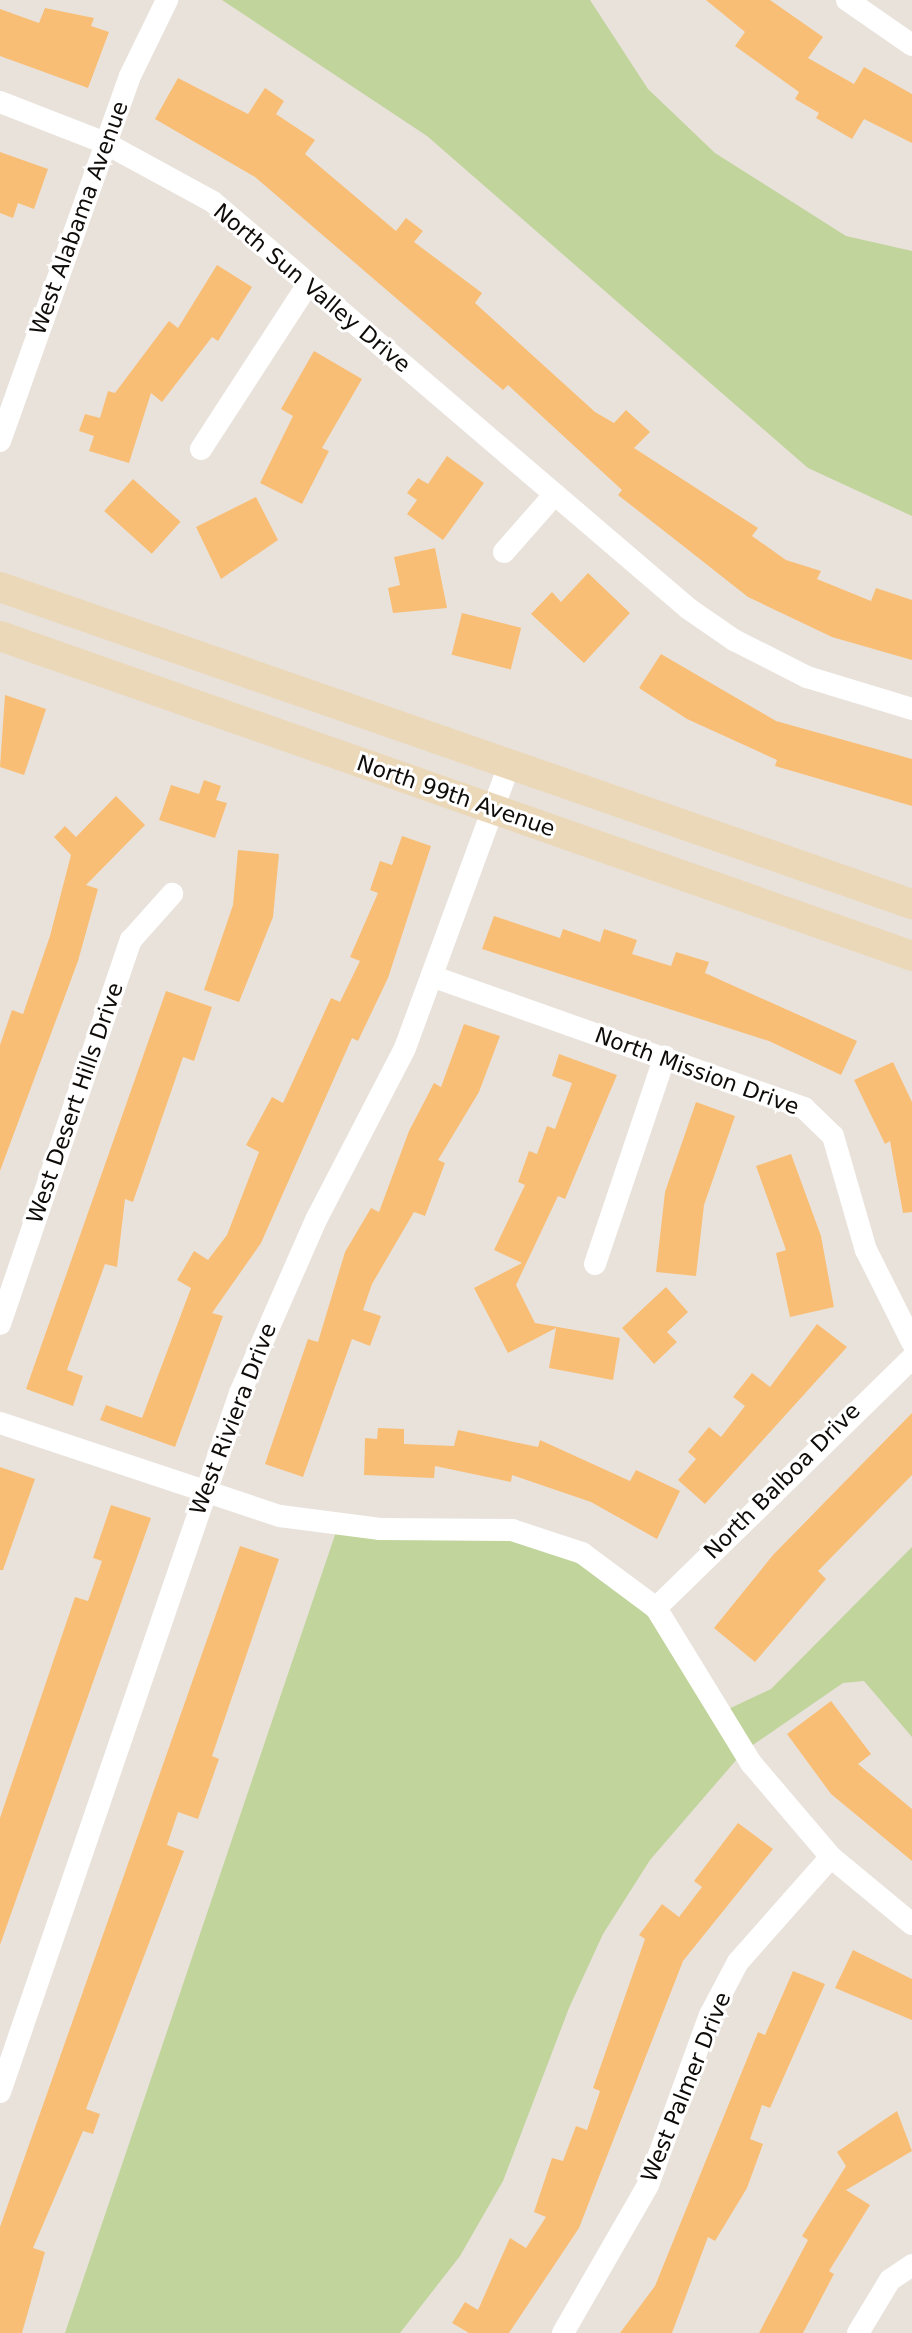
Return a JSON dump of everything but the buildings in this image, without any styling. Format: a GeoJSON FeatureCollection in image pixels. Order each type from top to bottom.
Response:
{"type":"FeatureCollection","features":[{"type":"Feature","properties":{"kind":"main road"},"geometry":{"type":"LineString","coordinates":[[0,587],[912,904]]}},
{"type":"Feature","properties":{"kind":"main road","name":"North 99th Avenue"},"geometry":{"type":"LineString","coordinates":[[0,636],[912,956]]}},
{"type":"Feature","properties":{"kind":"street","name":"West Alabama Avenue"},"geometry":{"type":"LineString","coordinates":[[0,441],[6,405],[105,143],[167,0]]}},
{"type":"Feature","properties":{"kind":"street"},"geometry":{"type":"LineString","coordinates":[[847,0],[871,7],[912,45]]}},
{"type":"Feature","properties":{"kind":"street","name":"North Sun Valley Drive"},"geometry":{"type":"LineString","coordinates":[[0,102],[105,143],[213,202],[555,494],[734,640],[807,677],[912,709]]}},
{"type":"Feature","properties":{"kind":"street"},"geometry":{"type":"LineString","coordinates":[[201,449],[308,284]]}},
{"type":"Feature","properties":{"kind":"street"},"geometry":{"type":"LineString","coordinates":[[504,552],[555,494]]}},
{"type":"Feature","properties":{"kind":"street","name":"West Riviera Drive"},"geometry":{"type":"LineString","coordinates":[[0,2092],[203,1493],[267,1325],[434,977],[510,763]]}},
{"type":"Feature","properties":{"kind":"street","name":"West Desert Hills Drive"},"geometry":{"type":"LineString","coordinates":[[0,1324],[131,940],[172,894]]}},
{"type":"Feature","properties":{"kind":"street","name":"North Mission Drive"},"geometry":{"type":"LineString","coordinates":[[434,977],[665,1056],[804,1108],[833,1136],[866,1250],[912,1342]]}},
{"type":"Feature","properties":{"kind":"street"},"geometry":{"type":"LineString","coordinates":[[595,1264],[665,1056]]}},
{"type":"Feature","properties":{"kind":"street","name":"North Balboa Drive"},"geometry":{"type":"LineString","coordinates":[[656,1608],[912,1358]]}},
{"type":"Feature","properties":{"kind":"street"},"geometry":{"type":"LineString","coordinates":[[0,1423],[203,1493],[338,1526],[512,1530],[582,1553],[656,1608],[751,1763],[831,1857],[912,1924]]}},
{"type":"Feature","properties":{"kind":"street","name":"West Palmer Drive"},"geometry":{"type":"LineString","coordinates":[[563,2333],[648,2185],[710,2015],[738,1962],[831,1857]]}},
{"type":"Feature","properties":{"kind":"street"},"geometry":{"type":"LineString","coordinates":[[858,2333],[890,2280],[912,2265]]}},
{"type":"Feature","properties":{"kind":"green space"},"geometry":{"type":"Polygon","coordinates":[[[222,0],[590,0],[648,89],[715,153],[846,236],[912,251],[912,516],[808,468],[427,136],[222,0]]]}},
{"type":"Feature","properties":{"kind":"green space"},"geometry":{"type":"Polygon","coordinates":[[[338,1526],[550,1541],[656,1608],[722,1712],[771,1689],[912,1547],[912,1737],[864,1681],[843,1683],[744,1751],[650,1860],[603,1934],[569,2008],[503,2181],[460,2256],[400,2333],[65,2333],[338,1526]]]}}]}
